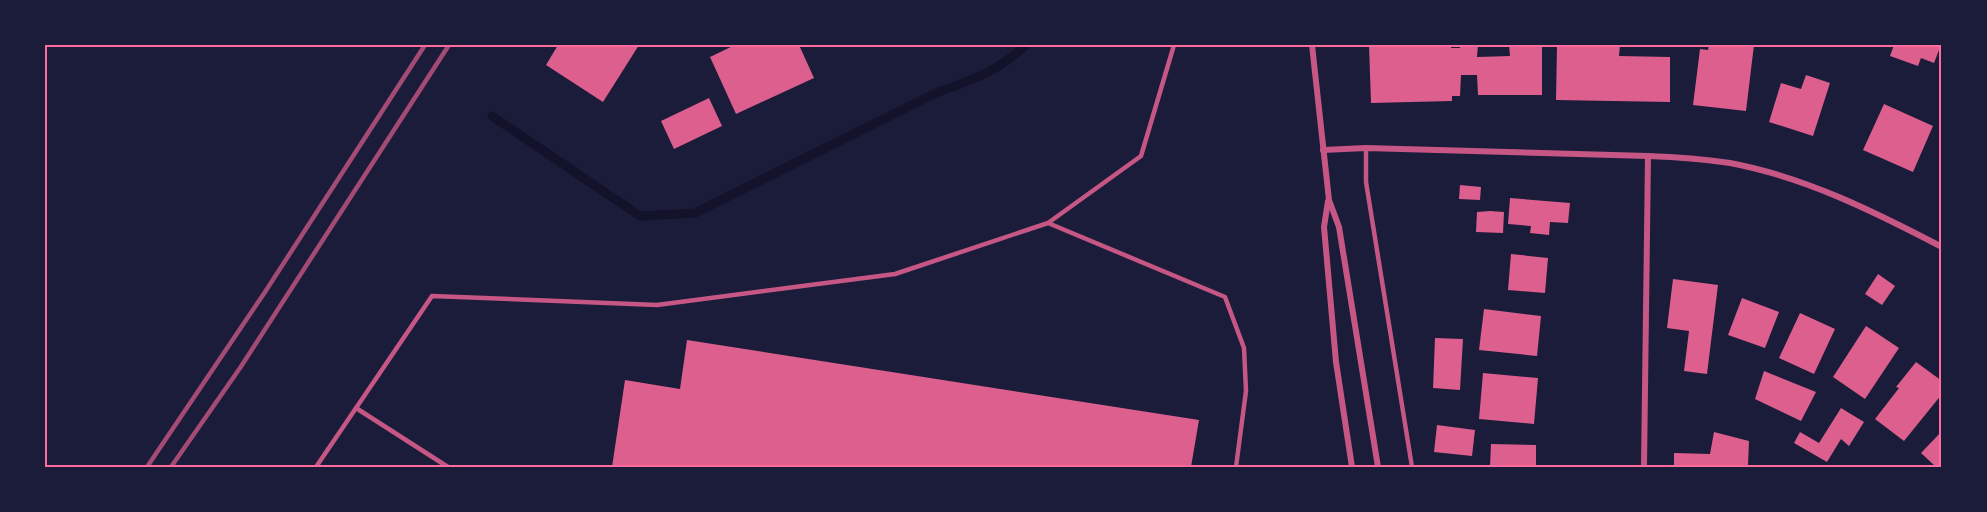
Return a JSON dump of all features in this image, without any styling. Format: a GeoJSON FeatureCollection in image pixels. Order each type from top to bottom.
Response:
{"type":"FeatureCollection","features":[{"type":"Feature","properties":{"kind":"street"},"geometry":{"type":"LineString","coordinates":[[1311,45],[1329,200],[1339,226],[1378,467]]}},
{"type":"Feature","properties":{"kind":"street"},"geometry":{"type":"LineString","coordinates":[[1323,150],[1366,148],[1648,156],[1690,158],[1731,164],[1815,187],[1890,220],[1942,247]]}},
{"type":"Feature","properties":{"kind":"street"},"geometry":{"type":"LineString","coordinates":[[1644,467],[1648,156]]}},
{"type":"Feature","properties":{"kind":"street"},"geometry":{"type":"LineString","coordinates":[[1329,200],[1324,227],[1336,362],[1352,467]]}},
{"type":"Feature","properties":{"kind":"lane"},"geometry":{"type":"LineString","coordinates":[[316,467],[432,296],[657,305],[895,274],[1048,223],[1141,156],[1174,45]]}},
{"type":"Feature","properties":{"kind":"lane"},"geometry":{"type":"LineString","coordinates":[[1366,148],[1366,182],[1412,467]]}},
{"type":"Feature","properties":{"kind":"lane"},"geometry":{"type":"LineString","coordinates":[[1048,223],[1225,297],[1244,348],[1246,391],[1236,467]]}},
{"type":"Feature","properties":{"kind":"lane"},"geometry":{"type":"LineString","coordinates":[[356,408],[448,467]]}},
{"type":"Feature","properties":{"kind":"building"},"geometry":{"type":"Polygon","coordinates":[[[558,45],[639,45],[603,102],[546,65],[558,45]]]}},
{"type":"Feature","properties":{"kind":"building"},"geometry":{"type":"Polygon","coordinates":[[[735,45],[799,45],[814,78],[736,114],[710,57],[735,45]]]}},
{"type":"Feature","properties":{"kind":"building"},"geometry":{"type":"Polygon","coordinates":[[[1369,45],[1451,45],[1451,48],[1460,48],[1460,45],[1478,45],[1477,57],[1510,56],[1509,45],[1542,45],[1542,95],[1478,95],[1477,75],[1461,75],[1460,96],[1452,96],[1452,101],[1371,103],[1369,45]]]}},
{"type":"Feature","properties":{"kind":"building"},"geometry":{"type":"Polygon","coordinates":[[[1557,45],[1620,45],[1619,56],[1670,57],[1670,102],[1556,100],[1557,45]]]}},
{"type":"Feature","properties":{"kind":"building"},"geometry":{"type":"Polygon","coordinates":[[[1709,45],[1754,45],[1746,111],[1693,105],[1700,49],[1708,50],[1709,45]]]}},
{"type":"Feature","properties":{"kind":"building"},"geometry":{"type":"Polygon","coordinates":[[[1894,45],[1941,45],[1934,63],[1921,58],[1918,66],[1890,56],[1894,45]]]}},
{"type":"Feature","properties":{"kind":"building"},"geometry":{"type":"Polygon","coordinates":[[[1806,75],[1830,83],[1813,136],[1769,122],[1781,83],[1801,89],[1806,75]]]}},
{"type":"Feature","properties":{"kind":"building"},"geometry":{"type":"Polygon","coordinates":[[[709,98],[722,126],[674,149],[661,121],[709,98]]]}},
{"type":"Feature","properties":{"kind":"building"},"geometry":{"type":"Polygon","coordinates":[[[1884,104],[1933,126],[1913,172],[1863,150],[1884,104]]]}},
{"type":"Feature","properties":{"kind":"building"},"geometry":{"type":"Polygon","coordinates":[[[1460,185],[1481,187],[1480,200],[1459,199],[1460,185]]]}},
{"type":"Feature","properties":{"kind":"building"},"geometry":{"type":"Polygon","coordinates":[[[1510,198],[1570,203],[1568,223],[1550,222],[1549,235],[1530,233],[1531,226],[1508,224],[1510,198]]]}},
{"type":"Feature","properties":{"kind":"building"},"geometry":{"type":"Polygon","coordinates":[[[1477,212],[1504,212],[1503,233],[1476,232],[1477,212]]]}},
{"type":"Feature","properties":{"kind":"building"},"geometry":{"type":"Polygon","coordinates":[[[1511,254],[1548,258],[1545,293],[1508,290],[1511,254]]]}},
{"type":"Feature","properties":{"kind":"building"},"geometry":{"type":"Polygon","coordinates":[[[1878,274],[1895,286],[1882,305],[1865,294],[1878,274]]]}},
{"type":"Feature","properties":{"kind":"building"},"geometry":{"type":"Polygon","coordinates":[[[1673,279],[1718,285],[1707,374],[1684,371],[1689,331],[1667,328],[1673,279]]]}},
{"type":"Feature","properties":{"kind":"building"},"geometry":{"type":"Polygon","coordinates":[[[1742,298],[1779,312],[1765,348],[1728,335],[1742,298]]]}},
{"type":"Feature","properties":{"kind":"building"},"geometry":{"type":"Polygon","coordinates":[[[1484,309],[1541,316],[1537,356],[1479,350],[1484,309]]]}},
{"type":"Feature","properties":{"kind":"building"},"geometry":{"type":"Polygon","coordinates":[[[1800,313],[1835,329],[1814,374],[1779,358],[1800,313]]]}},
{"type":"Feature","properties":{"kind":"building"},"geometry":{"type":"Polygon","coordinates":[[[1866,326],[1899,348],[1865,399],[1833,377],[1866,326]]]}},
{"type":"Feature","properties":{"kind":"building"},"geometry":{"type":"Polygon","coordinates":[[[1435,338],[1463,339],[1460,390],[1433,388],[1435,338]]]}},
{"type":"Feature","properties":{"kind":"building"},"geometry":{"type":"Polygon","coordinates":[[[687,340],[1199,420],[1191,467],[612,467],[625,380],[680,389],[687,340]]]}},
{"type":"Feature","properties":{"kind":"building"},"geometry":{"type":"Polygon","coordinates":[[[1916,362],[1942,381],[1942,394],[1904,441],[1875,419],[1916,362]]]}},
{"type":"Feature","properties":{"kind":"building"},"geometry":{"type":"Polygon","coordinates":[[[1764,371],[1816,392],[1801,421],[1755,399],[1764,371]]]}},
{"type":"Feature","properties":{"kind":"building"},"geometry":{"type":"Polygon","coordinates":[[[1483,373],[1538,378],[1534,424],[1479,419],[1483,373]]]}},
{"type":"Feature","properties":{"kind":"building"},"geometry":{"type":"Polygon","coordinates":[[[1841,408],[1864,422],[1849,446],[1841,439],[1827,462],[1794,443],[1800,432],[1819,443],[1841,408]]]}},
{"type":"Feature","properties":{"kind":"building"},"geometry":{"type":"Polygon","coordinates":[[[1437,425],[1475,430],[1472,456],[1434,452],[1437,425]]]}},
{"type":"Feature","properties":{"kind":"building"},"geometry":{"type":"Polygon","coordinates":[[[1942,431],[1942,467],[1936,467],[1921,453],[1942,431]]]}},
{"type":"Feature","properties":{"kind":"building"},"geometry":{"type":"Polygon","coordinates":[[[1714,432],[1749,441],[1748,465],[1752,467],[1674,467],[1674,453],[1710,454],[1714,432]]]}},
{"type":"Feature","properties":{"kind":"building"},"geometry":{"type":"Polygon","coordinates":[[[1491,444],[1536,445],[1536,467],[1490,467],[1491,444]]]}},
{"type":"Feature","properties":{"kind":"waterway"},"geometry":{"type":"LineString","coordinates":[[492,116],[640,216],[695,213],[938,92],[985,74],[1026,45]]}},
{"type":"Feature","properties":{"kind":"railway"},"geometry":{"type":"LineString","coordinates":[[147,467],[265,292],[425,45]]}},
{"type":"Feature","properties":{"kind":"railway"},"geometry":{"type":"LineString","coordinates":[[171,467],[240,368],[449,45]]}}]}
